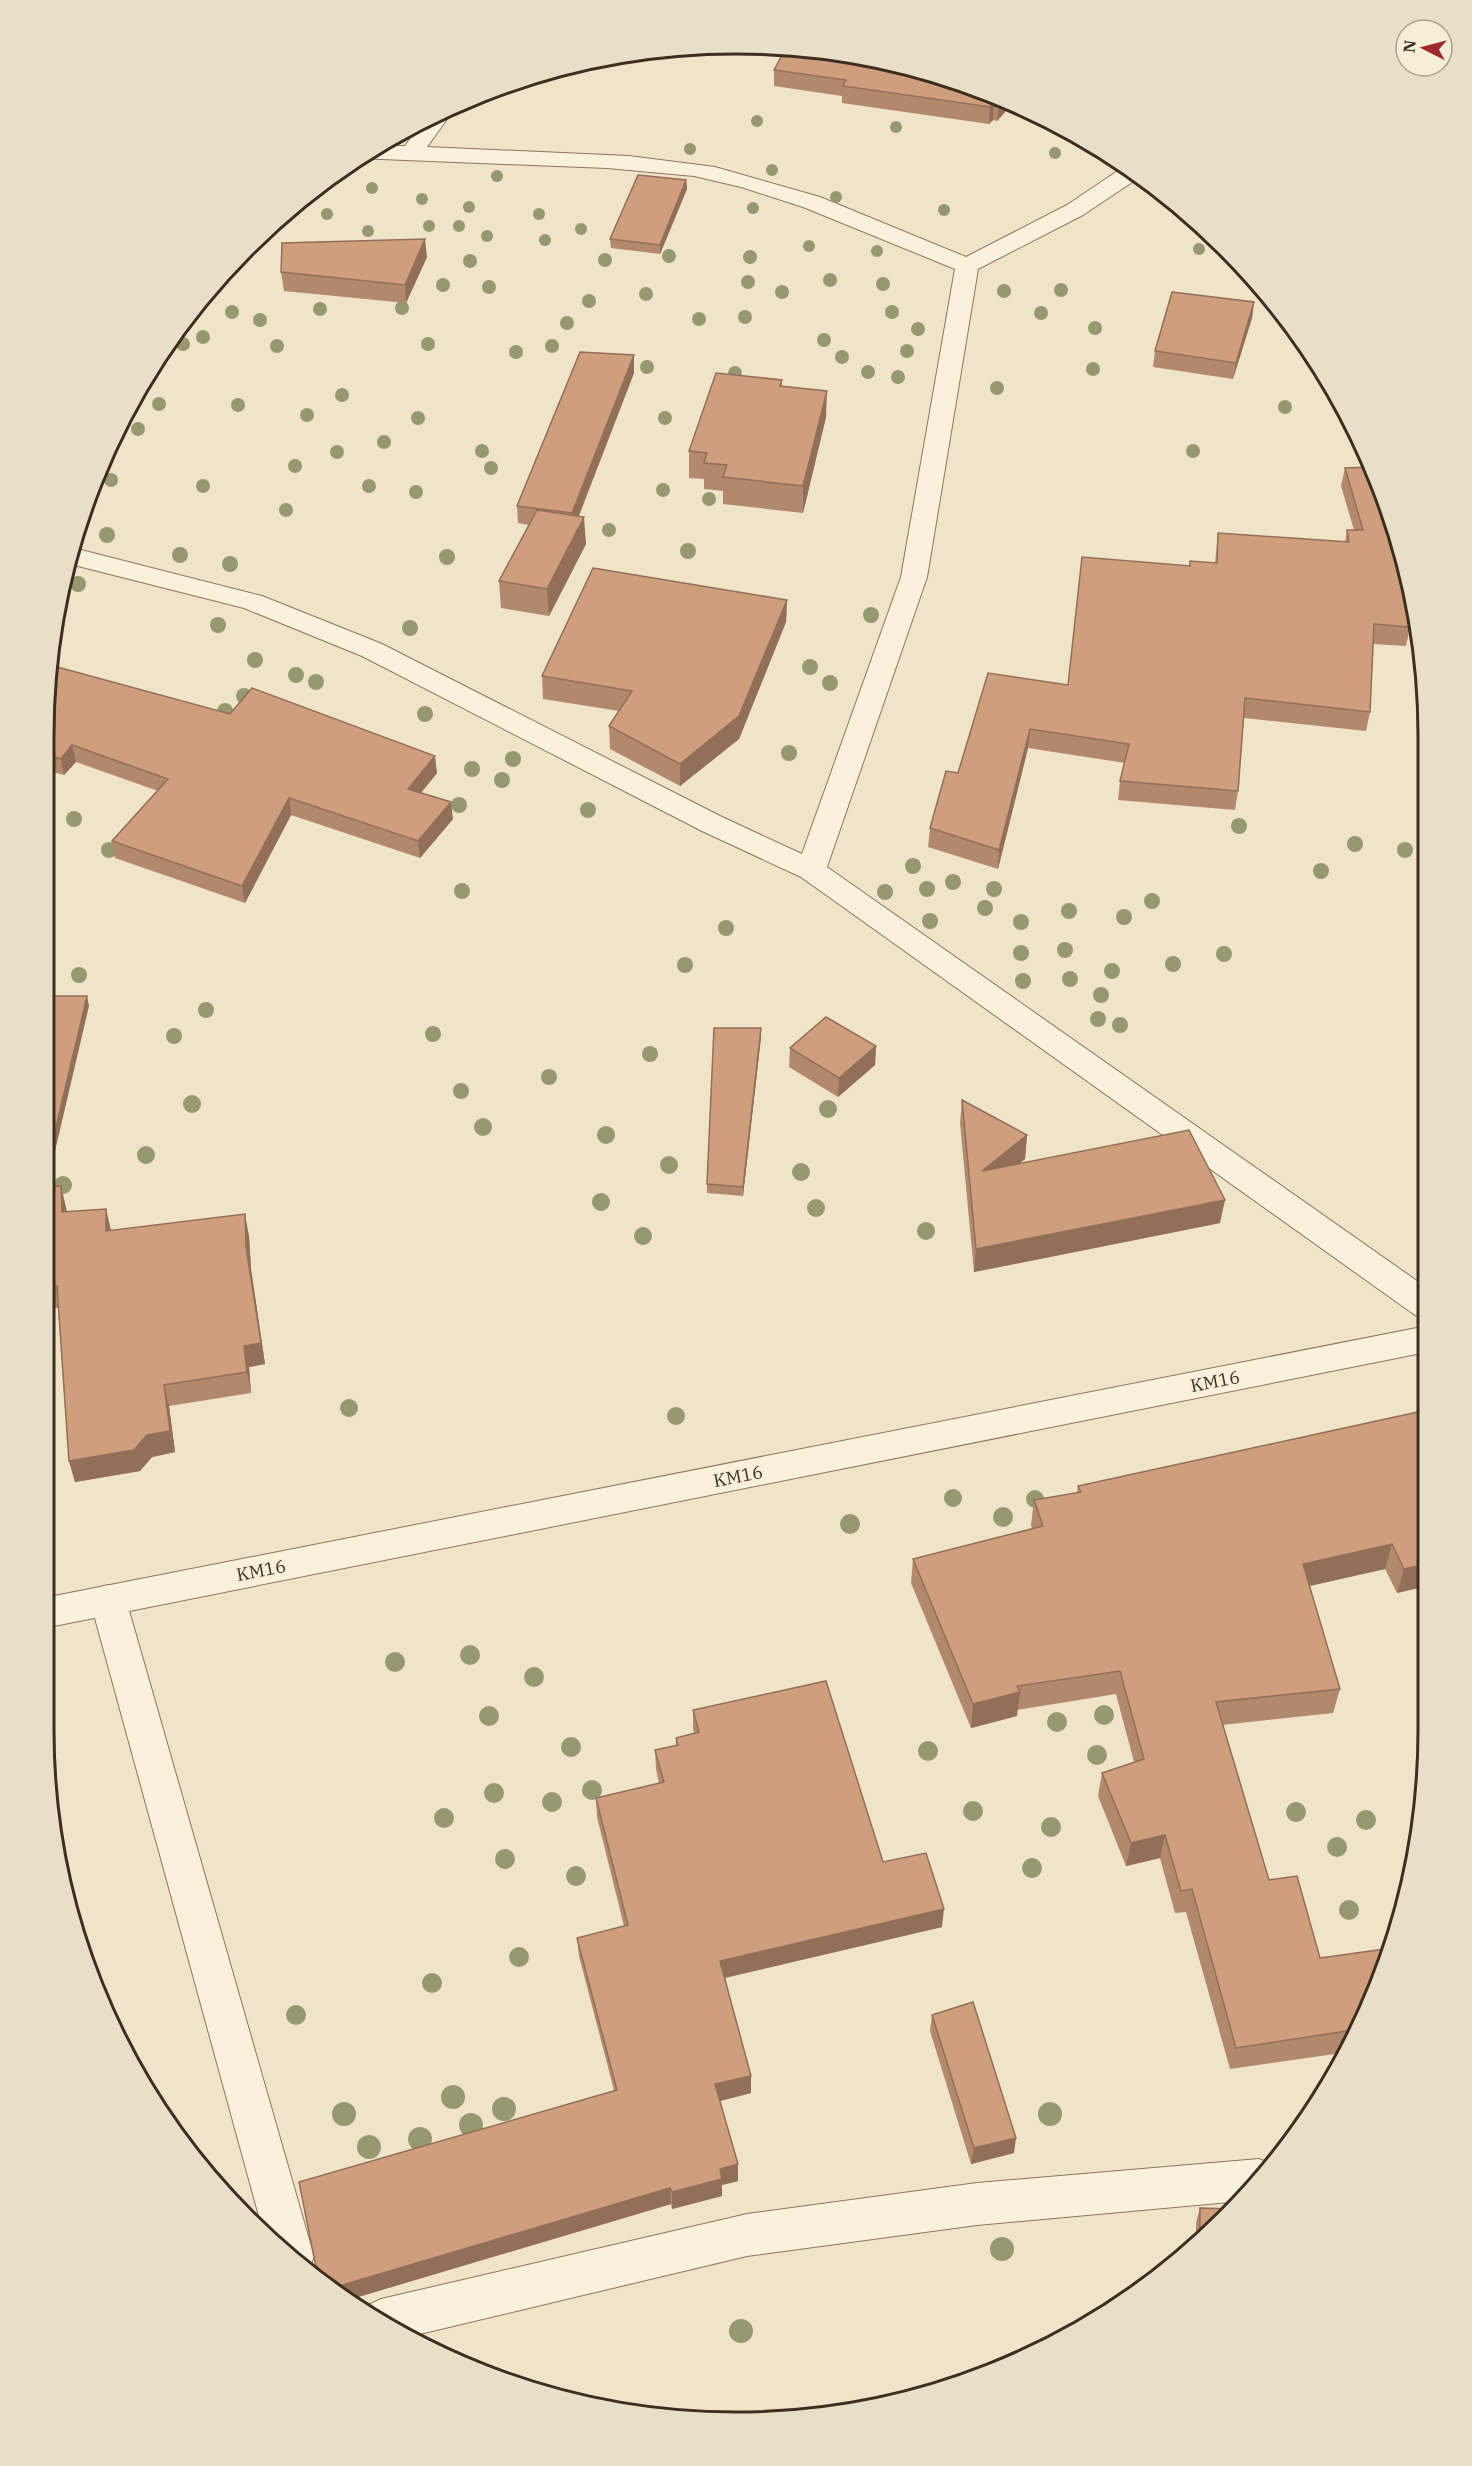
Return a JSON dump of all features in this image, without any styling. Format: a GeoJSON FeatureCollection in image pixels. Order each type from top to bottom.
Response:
{"type":"FeatureCollection","features":[{"type":"Feature","properties":{"kind":"street"},"geometry":{"type":"LineString","coordinates":[[411,152],[431,126]]}},
{"type":"Feature","properties":{"kind":"street"},"geometry":{"type":"LineString","coordinates":[[383,153],[615,161],[660,165],[714,174],[780,191],[844,212],[967,266]]}},
{"type":"Feature","properties":{"kind":"street"},"geometry":{"type":"LineString","coordinates":[[967,266],[1075,210],[1125,176]]}},
{"type":"Feature","properties":{"kind":"street"},"geometry":{"type":"LineString","coordinates":[[811,870],[914,578],[967,266]]}},
{"type":"Feature","properties":{"kind":"street"},"geometry":{"type":"LineString","coordinates":[[77,557],[253,602],[372,650],[712,824],[811,870],[1418,1300]]}},
{"type":"Feature","properties":{"kind":"street","name":"KM16"},"geometry":{"type":"LineString","coordinates":[[54,1611],[1418,1342]]}},
{"type":"Feature","properties":{"kind":"street"},"geometry":{"type":"LineString","coordinates":[[108,1600],[289,2245]]}},
{"type":"Feature","properties":{"kind":"street"},"geometry":{"type":"LineString","coordinates":[[391,2319],[747,2235],[977,2204],[1249,2180]]}},
{"type":"Feature","properties":{"kind":"building"},"geometry":{"type":"Polygon","coordinates":[[[782,55],[825,60],[913,77],[993,104],[990,107],[843,86],[846,80],[774,70],[782,55]]]}},
{"type":"Feature","properties":{"kind":"building"},"geometry":{"type":"Polygon","coordinates":[[[638,175],[686,180],[660,245],[610,239],[638,175]]]}},
{"type":"Feature","properties":{"kind":"building"},"geometry":{"type":"Polygon","coordinates":[[[425,239],[405,285],[281,272],[282,243],[425,239]]]}},
{"type":"Feature","properties":{"kind":"building"},"geometry":{"type":"Polygon","coordinates":[[[1172,292],[1254,302],[1236,363],[1155,351],[1172,292]]]}},
{"type":"Feature","properties":{"kind":"building"},"geometry":{"type":"Polygon","coordinates":[[[580,352],[634,355],[572,513],[517,506],[580,352]]]}},
{"type":"Feature","properties":{"kind":"building"},"geometry":{"type":"Polygon","coordinates":[[[716,373],[782,380],[780,386],[827,391],[803,486],[723,477],[727,465],[704,463],[707,453],[689,451],[716,373]]]}},
{"type":"Feature","properties":{"kind":"building"},"geometry":{"type":"Polygon","coordinates":[[[1363,467],[1366,475],[1395,559],[1409,627],[1374,624],[1370,712],[1245,698],[1238,791],[1120,781],[1129,744],[1030,729],[999,850],[930,828],[946,771],[958,773],[988,673],[1068,685],[1082,557],[1190,566],[1190,561],[1217,563],[1218,533],[1349,542],[1347,530],[1363,530],[1345,468],[1363,467]]]}},
{"type":"Feature","properties":{"kind":"building"},"geometry":{"type":"Polygon","coordinates":[[[537,510],[584,517],[547,589],[499,581],[537,510]]]}},
{"type":"Feature","properties":{"kind":"building"},"geometry":{"type":"Polygon","coordinates":[[[593,568],[787,600],[739,716],[680,764],[609,726],[632,691],[542,676],[593,568]]]}},
{"type":"Feature","properties":{"kind":"building"},"geometry":{"type":"Polygon","coordinates":[[[58,667],[230,714],[252,688],[435,756],[408,789],[451,802],[418,841],[289,798],[242,886],[112,841],[168,779],[72,745],[61,759],[54,757],[58,667]]]}},
{"type":"Feature","properties":{"kind":"building"},"geometry":{"type":"Polygon","coordinates":[[[54,996],[87,996],[54,1135],[54,996]]]}},
{"type":"Feature","properties":{"kind":"building"},"geometry":{"type":"Polygon","coordinates":[[[826,1017],[876,1046],[839,1078],[790,1048],[826,1017]]]}},
{"type":"Feature","properties":{"kind":"building"},"geometry":{"type":"Polygon","coordinates":[[[714,1028],[761,1028],[743,1187],[707,1184],[714,1028]]]}},
{"type":"Feature","properties":{"kind":"building"},"geometry":{"type":"Polygon","coordinates":[[[962,1100],[1027,1135],[982,1171],[1189,1130],[1225,1200],[976,1249],[962,1100]]]}},
{"type":"Feature","properties":{"kind":"building"},"geometry":{"type":"Polygon","coordinates":[[[54,1186],[61,1186],[62,1212],[106,1209],[106,1231],[245,1214],[246,1247],[261,1343],[244,1346],[247,1372],[164,1385],[170,1431],[147,1435],[134,1450],[69,1461],[57,1286],[54,1286],[54,1186]]]}},
{"type":"Feature","properties":{"kind":"building"},"geometry":{"type":"Polygon","coordinates":[[[1418,1412],[1418,1566],[1404,1569],[1392,1544],[1303,1564],[1340,1689],[1216,1702],[1269,1880],[1297,1876],[1320,1958],[1382,1950],[1349,2031],[1236,2048],[1192,1889],[1181,1891],[1165,1835],[1131,1843],[1102,1773],[1144,1759],[1120,1671],[1017,1686],[1020,1692],[973,1704],[913,1559],[1043,1526],[1034,1500],[1081,1492],[1078,1486],[1418,1412]]]}},
{"type":"Feature","properties":{"kind":"building"},"geometry":{"type":"Polygon","coordinates":[[[826,1681],[883,1862],[926,1853],[944,1909],[720,1961],[751,2076],[715,2084],[738,2164],[720,2169],[722,2179],[672,2192],[670,2188],[341,2285],[316,2267],[299,2182],[617,2090],[577,1938],[628,1925],[596,1798],[664,1782],[655,1750],[678,1745],[676,1738],[699,1732],[693,1710],[826,1681]]]}},
{"type":"Feature","properties":{"kind":"building"},"geometry":{"type":"Polygon","coordinates":[[[973,2002],[1016,2138],[974,2148],[932,2015],[973,2002]]]}},
{"type":"Feature","properties":{"kind":"building"},"geometry":{"type":"Polygon","coordinates":[[[1200,2208],[1221,2209],[1218,2212],[1200,2229],[1200,2208]]]}}]}
